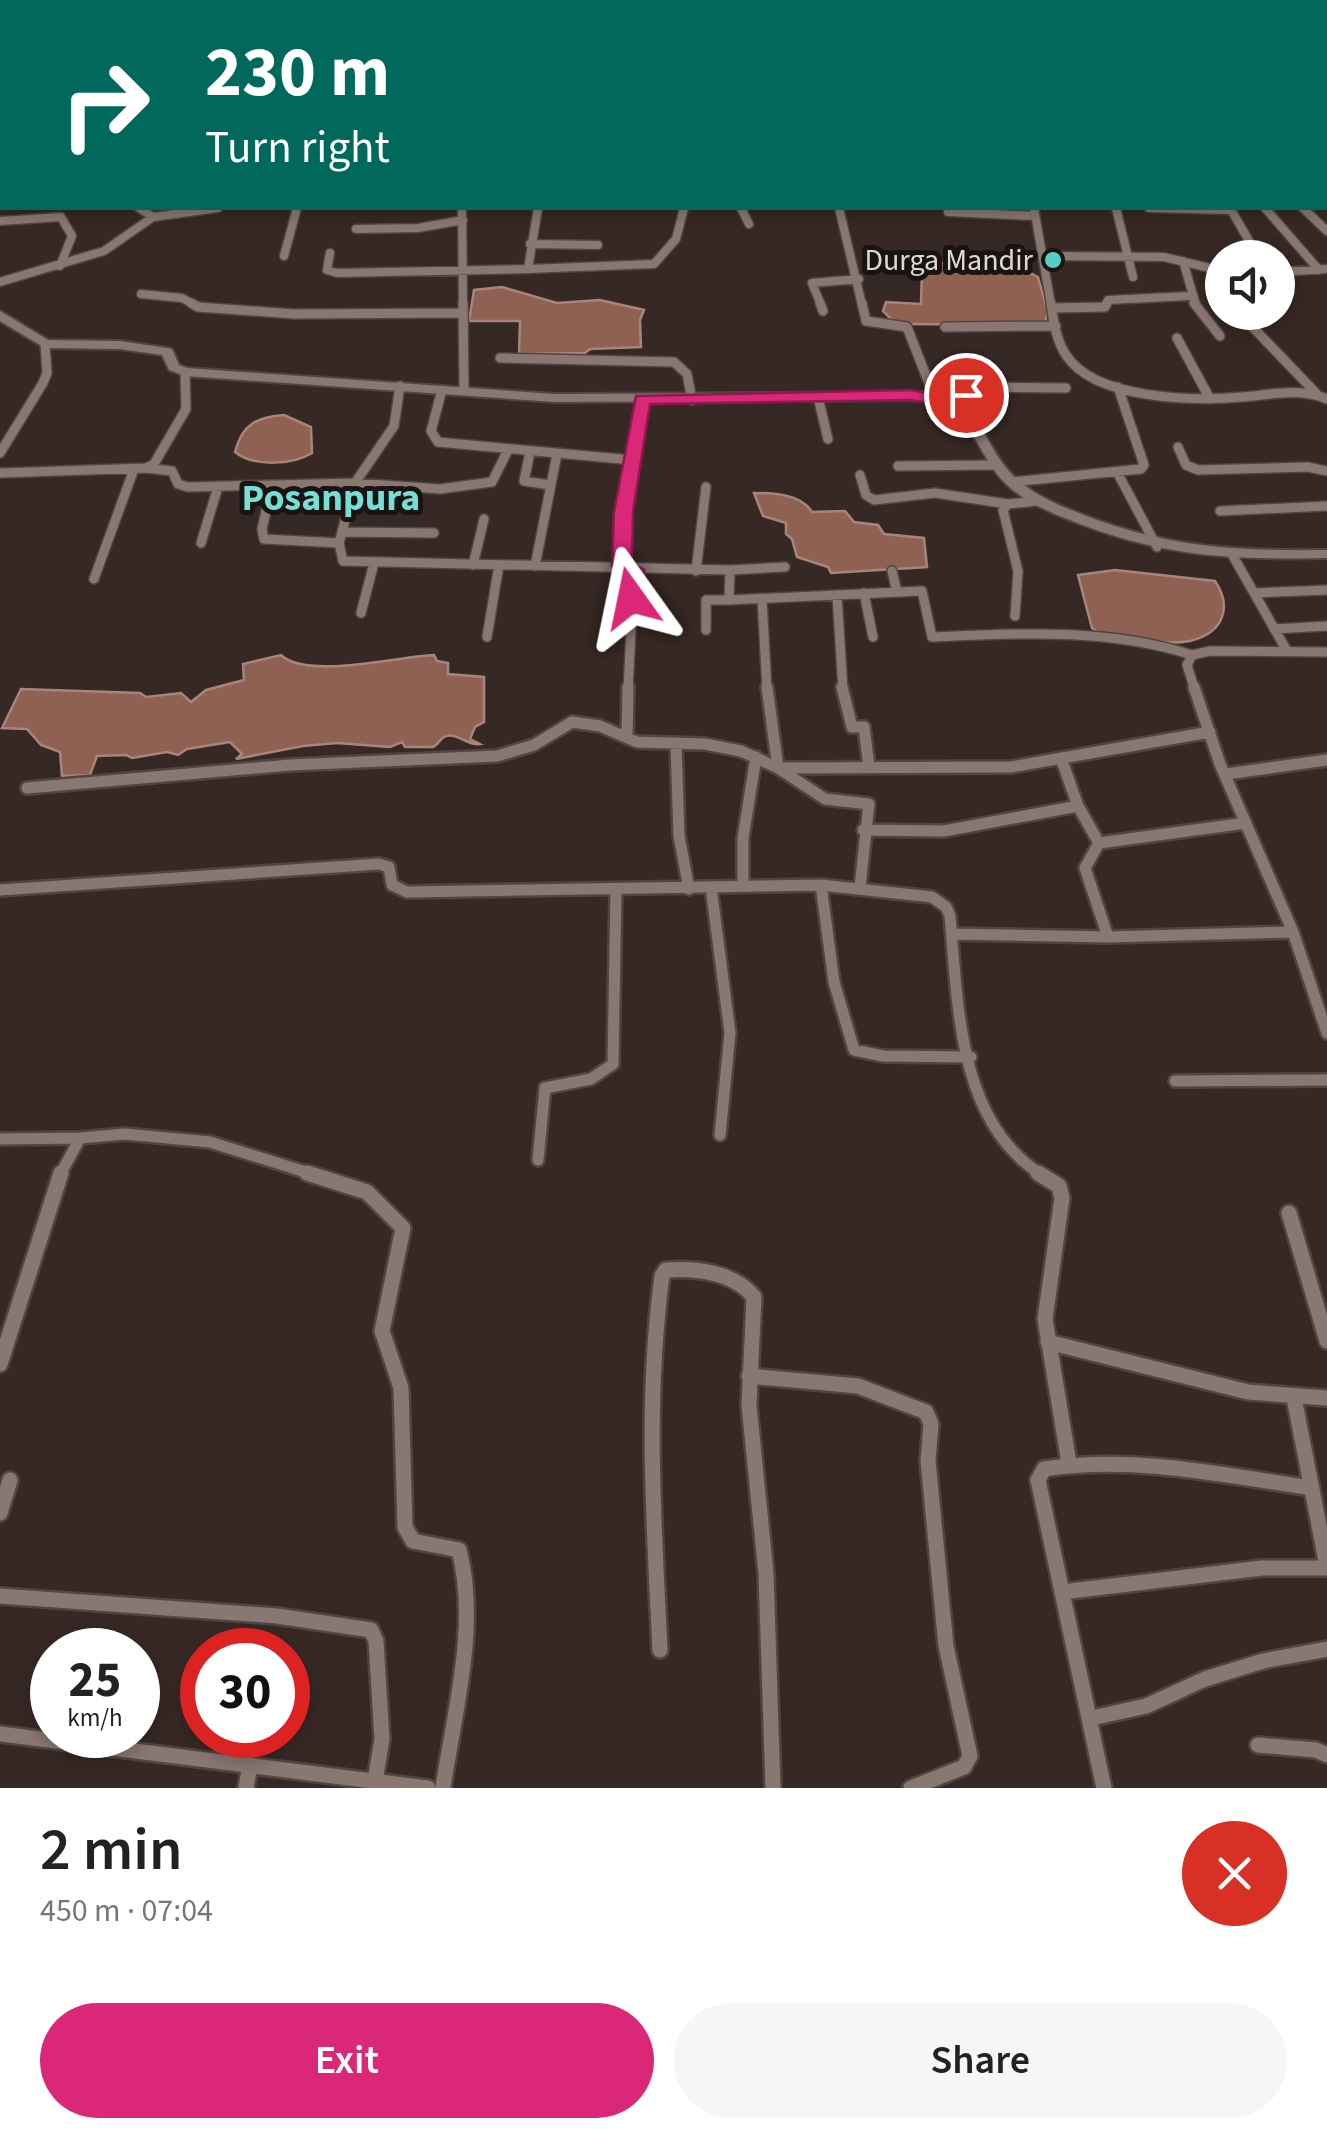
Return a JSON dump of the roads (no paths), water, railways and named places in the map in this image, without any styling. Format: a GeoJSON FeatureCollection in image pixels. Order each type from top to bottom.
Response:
{"type":"FeatureCollection","features":[{"type":"Feature","properties":{"kind":"main road"},"geometry":{"type":"LineString","coordinates":[[0,315],[45,344],[159,350],[170,356],[174,367],[185,372],[464,392],[642,399],[934,396],[956,403],[968,412],[1012,482],[1038,501],[1157,546],[1233,556],[1327,554]]}},
{"type":"Feature","properties":{"kind":"street"},"geometry":{"type":"LineString","coordinates":[[142,210],[153,217]]}},
{"type":"Feature","properties":{"kind":"street"},"geometry":{"type":"LineString","coordinates":[[0,282],[104,251],[153,217],[204,210]]}},
{"type":"Feature","properties":{"kind":"street"},"geometry":{"type":"LineString","coordinates":[[284,256],[296,210]]}},
{"type":"Feature","properties":{"kind":"street"},"geometry":{"type":"LineString","coordinates":[[462,210],[464,392]]}},
{"type":"Feature","properties":{"kind":"street"},"geometry":{"type":"LineString","coordinates":[[528,269],[538,210]]}},
{"type":"Feature","properties":{"kind":"street"},"geometry":{"type":"LineString","coordinates":[[330,253],[327,270],[337,273],[654,264],[676,239],[683,210]]}},
{"type":"Feature","properties":{"kind":"street"},"geometry":{"type":"LineString","coordinates":[[742,210],[749,224]]}},
{"type":"Feature","properties":{"kind":"street"},"geometry":{"type":"LineString","coordinates":[[840,210],[866,321],[907,327],[934,396]]}},
{"type":"Feature","properties":{"kind":"street"},"geometry":{"type":"LineString","coordinates":[[1116,210],[1134,278]]}},
{"type":"Feature","properties":{"kind":"street"},"geometry":{"type":"LineString","coordinates":[[1232,210],[1249,240]]}},
{"type":"Feature","properties":{"kind":"street"},"geometry":{"type":"LineString","coordinates":[[1267,210],[1323,270]]}},
{"type":"Feature","properties":{"kind":"street"},"geometry":{"type":"LineString","coordinates":[[1305,210],[1327,232]]}},
{"type":"Feature","properties":{"kind":"street"},"geometry":{"type":"LineString","coordinates":[[948,212],[1034,212],[1046,256],[1056,326],[1073,366],[1118,387],[1210,399],[1316,392]]}},
{"type":"Feature","properties":{"kind":"street"},"geometry":{"type":"LineString","coordinates":[[0,221],[62,217],[72,236],[60,266]]}},
{"type":"Feature","properties":{"kind":"street"},"geometry":{"type":"LineString","coordinates":[[356,229],[418,228],[463,220]]}},
{"type":"Feature","properties":{"kind":"street"},"geometry":{"type":"LineString","coordinates":[[530,244],[598,244]]}},
{"type":"Feature","properties":{"kind":"street"},"geometry":{"type":"LineString","coordinates":[[1046,256],[1183,261],[1205,268]]}},
{"type":"Feature","properties":{"kind":"street"},"geometry":{"type":"LineString","coordinates":[[1183,261],[1190,296],[1220,336]]}},
{"type":"Feature","properties":{"kind":"street"},"geometry":{"type":"LineString","coordinates":[[1295,271],[1323,270]]}},
{"type":"Feature","properties":{"kind":"street"},"geometry":{"type":"LineString","coordinates":[[824,311],[812,284],[858,279]]}},
{"type":"Feature","properties":{"kind":"street"},"geometry":{"type":"LineString","coordinates":[[142,294],[182,298],[198,307],[294,314],[462,313]]}},
{"type":"Feature","properties":{"kind":"street"},"geometry":{"type":"LineString","coordinates":[[1054,308],[1098,309],[1106,307],[1108,300],[1190,296]]}},
{"type":"Feature","properties":{"kind":"street"},"geometry":{"type":"LineString","coordinates":[[945,327],[1056,326]]}},
{"type":"Feature","properties":{"kind":"street"},"geometry":{"type":"LineString","coordinates":[[1258,330],[1327,399]]}},
{"type":"Feature","properties":{"kind":"street"},"geometry":{"type":"LineString","coordinates":[[1177,338],[1210,399]]}},
{"type":"Feature","properties":{"kind":"street"},"geometry":{"type":"LineString","coordinates":[[0,452],[47,373],[45,344]]}},
{"type":"Feature","properties":{"kind":"street"},"geometry":{"type":"LineString","coordinates":[[500,358],[674,362],[687,374],[692,400]]}},
{"type":"Feature","properties":{"kind":"street"},"geometry":{"type":"LineString","coordinates":[[146,468],[154,464],[186,409],[185,372]]}},
{"type":"Feature","properties":{"kind":"street"},"geometry":{"type":"LineString","coordinates":[[400,386],[394,426],[355,483],[341,537],[342,561],[696,571],[786,567]]}},
{"type":"Feature","properties":{"kind":"street"},"geometry":{"type":"LineString","coordinates":[[1012,482],[1141,469],[1144,465],[1118,387]]}},
{"type":"Feature","properties":{"kind":"street"},"geometry":{"type":"LineString","coordinates":[[956,403],[979,388],[1066,388]]}},
{"type":"Feature","properties":{"kind":"street"},"geometry":{"type":"LineString","coordinates":[[442,390],[431,431],[433,439],[448,444],[632,460]]}},
{"type":"Feature","properties":{"kind":"street"},"geometry":{"type":"LineString","coordinates":[[818,397],[828,439]]}},
{"type":"Feature","properties":{"kind":"street"},"geometry":{"type":"LineString","coordinates":[[622,566],[624,512],[642,399]]}},
{"type":"Feature","properties":{"kind":"street"},"geometry":{"type":"LineString","coordinates":[[0,432],[14,432]]}},
{"type":"Feature","properties":{"kind":"street"},"geometry":{"type":"LineString","coordinates":[[1178,447],[1186,466],[1198,470],[1308,466],[1327,471]]}},
{"type":"Feature","properties":{"kind":"street"},"geometry":{"type":"LineString","coordinates":[[0,473],[146,468],[172,470],[182,486],[355,483],[430,489],[496,480],[508,450]]}},
{"type":"Feature","properties":{"kind":"street"},"geometry":{"type":"LineString","coordinates":[[530,452],[524,481],[550,486]]}},
{"type":"Feature","properties":{"kind":"street"},"geometry":{"type":"LineString","coordinates":[[534,566],[557,454]]}},
{"type":"Feature","properties":{"kind":"street"},"geometry":{"type":"LineString","coordinates":[[898,466],[998,464]]}},
{"type":"Feature","properties":{"kind":"street"},"geometry":{"type":"LineString","coordinates":[[94,579],[134,470]]}},
{"type":"Feature","properties":{"kind":"street"},"geometry":{"type":"LineString","coordinates":[[1117,472],[1157,546]]}},
{"type":"Feature","properties":{"kind":"street"},"geometry":{"type":"LineString","coordinates":[[860,475],[866,495],[874,500],[935,493],[1008,504],[1038,501]]}},
{"type":"Feature","properties":{"kind":"street"},"geometry":{"type":"LineString","coordinates":[[272,485],[262,529],[264,538],[434,533]]}},
{"type":"Feature","properties":{"kind":"street"},"geometry":{"type":"LineString","coordinates":[[202,543],[218,486]]}},
{"type":"Feature","properties":{"kind":"street"},"geometry":{"type":"LineString","coordinates":[[696,571],[706,487]]}},
{"type":"Feature","properties":{"kind":"street"},"geometry":{"type":"LineString","coordinates":[[1008,504],[1003,510],[1018,572],[1014,616]]}},
{"type":"Feature","properties":{"kind":"street"},"geometry":{"type":"LineString","coordinates":[[1220,511],[1327,506]]}},
{"type":"Feature","properties":{"kind":"street"},"geometry":{"type":"LineString","coordinates":[[473,565],[484,519]]}},
{"type":"Feature","properties":{"kind":"street"},"geometry":{"type":"LineString","coordinates":[[1233,556],[1287,651]]}},
{"type":"Feature","properties":{"kind":"street"},"geometry":{"type":"LineString","coordinates":[[361,613],[374,563]]}},
{"type":"Feature","properties":{"kind":"street"},"geometry":{"type":"LineString","coordinates":[[488,637],[499,566]]}},
{"type":"Feature","properties":{"kind":"street"},"geometry":{"type":"LineString","coordinates":[[627,738],[634,570]]}},
{"type":"Feature","properties":{"kind":"street"},"geometry":{"type":"LineString","coordinates":[[729,600],[730,570]]}},
{"type":"Feature","properties":{"kind":"street"},"geometry":{"type":"LineString","coordinates":[[892,572],[897,592]]}},
{"type":"Feature","properties":{"kind":"street"},"geometry":{"type":"LineString","coordinates":[[1254,593],[1327,590]]}},
{"type":"Feature","properties":{"kind":"street"},"geometry":{"type":"LineString","coordinates":[[706,630],[706,600],[922,591],[932,637],[1132,640],[1174,647],[1192,655],[1210,651],[1326,654]]}},
{"type":"Feature","properties":{"kind":"street"},"geometry":{"type":"LineString","coordinates":[[864,593],[874,637]]}},
{"type":"Feature","properties":{"kind":"street"},"geometry":{"type":"LineString","coordinates":[[837,595],[840,678],[852,728],[864,727],[869,766]]}},
{"type":"Feature","properties":{"kind":"street"},"geometry":{"type":"LineString","coordinates":[[762,599],[764,672],[778,768]]}},
{"type":"Feature","properties":{"kind":"street"},"geometry":{"type":"LineString","coordinates":[[1274,629],[1327,626]]}},
{"type":"Feature","properties":{"kind":"street"},"geometry":{"type":"LineString","coordinates":[[1192,655],[1187,664],[1210,732],[1292,932],[1327,1033]]}},
{"type":"Feature","properties":{"kind":"street"},"geometry":{"type":"LineString","coordinates":[[27,788],[290,765],[498,756],[534,745],[572,722],[600,726],[627,738],[724,747],[778,768],[825,798],[869,804],[860,888]]}},
{"type":"Feature","properties":{"kind":"street"},"geometry":{"type":"LineString","coordinates":[[778,768],[1011,767],[1210,732]]}},
{"type":"Feature","properties":{"kind":"street"},"geometry":{"type":"LineString","coordinates":[[676,743],[678,836],[689,889]]}},
{"type":"Feature","properties":{"kind":"street"},"geometry":{"type":"LineString","coordinates":[[743,885],[742,838],[756,758]]}},
{"type":"Feature","properties":{"kind":"street"},"geometry":{"type":"LineString","coordinates":[[1061,758],[1078,806],[1099,843]]}},
{"type":"Feature","properties":{"kind":"street"},"geometry":{"type":"LineString","coordinates":[[1226,774],[1327,760]]}},
{"type":"Feature","properties":{"kind":"street"},"geometry":{"type":"LineString","coordinates":[[864,830],[944,831],[1078,806]]}},
{"type":"Feature","properties":{"kind":"street"},"geometry":{"type":"LineString","coordinates":[[1099,843],[1246,823]]}},
{"type":"Feature","properties":{"kind":"street"},"geometry":{"type":"LineString","coordinates":[[1099,843],[1084,868],[1108,936]]}},
{"type":"Feature","properties":{"kind":"street"},"geometry":{"type":"LineString","coordinates":[[0,890],[379,864],[389,867],[392,886],[406,892],[821,885],[932,897],[946,907],[954,934],[959,1011],[978,1100],[1019,1161],[1059,1186],[1062,1198],[1045,1319],[1068,1463]]}},
{"type":"Feature","properties":{"kind":"street"},"geometry":{"type":"LineString","coordinates":[[821,885],[834,982],[854,1050],[883,1056],[971,1056]]}},
{"type":"Feature","properties":{"kind":"street"},"geometry":{"type":"LineString","coordinates":[[712,888],[730,1033],[720,1136]]}},
{"type":"Feature","properties":{"kind":"street"},"geometry":{"type":"LineString","coordinates":[[538,1160],[545,1088],[588,1080],[606,1073],[613,1064],[616,890]]}},
{"type":"Feature","properties":{"kind":"street"},"geometry":{"type":"LineString","coordinates":[[954,934],[1292,932]]}},
{"type":"Feature","properties":{"kind":"street"},"geometry":{"type":"LineString","coordinates":[[1175,1081],[1327,1080]]}},
{"type":"Feature","properties":{"kind":"street"},"geometry":{"type":"LineString","coordinates":[[0,1140],[125,1134],[210,1142],[367,1192],[398,1219],[403,1228],[382,1331],[401,1388],[405,1527],[414,1542],[459,1550],[464,1561],[464,1628],[443,1788]]}},
{"type":"Feature","properties":{"kind":"street"},"geometry":{"type":"LineString","coordinates":[[0,1364],[65,1160],[80,1138]]}},
{"type":"Feature","properties":{"kind":"street"},"geometry":{"type":"LineString","coordinates":[[1289,1213],[1327,1340]]}},
{"type":"Feature","properties":{"kind":"street"},"geometry":{"type":"LineString","coordinates":[[660,1650],[650,1447],[652,1348],[659,1285],[666,1270],[677,1268],[734,1280],[751,1290],[754,1297],[749,1376],[766,1573],[772,1788]]}},
{"type":"Feature","properties":{"kind":"street"},"geometry":{"type":"LineString","coordinates":[[1048,1342],[1248,1392],[1327,1398]]}},
{"type":"Feature","properties":{"kind":"street"},"geometry":{"type":"LineString","coordinates":[[749,1376],[858,1386],[926,1412],[931,1424],[928,1460],[946,1646],[970,1756],[964,1767],[911,1788]]}},
{"type":"Feature","properties":{"kind":"street"},"geometry":{"type":"LineString","coordinates":[[1062,1592],[1262,1568],[1327,1567],[1294,1398]]}},
{"type":"Feature","properties":{"kind":"street"},"geometry":{"type":"LineString","coordinates":[[1104,1788],[1038,1480],[1044,1469],[1068,1463],[1128,1466],[1312,1488]]}},
{"type":"Feature","properties":{"kind":"street"},"geometry":{"type":"LineString","coordinates":[[0,1513],[10,1480]]}},
{"type":"Feature","properties":{"kind":"street"},"geometry":{"type":"LineString","coordinates":[[0,1596],[277,1616],[371,1630],[376,1641],[382,1739],[375,1781]]}},
{"type":"Feature","properties":{"kind":"street"},"geometry":{"type":"LineString","coordinates":[[1092,1718],[1146,1706],[1205,1678],[1248,1665],[1327,1649]]}},
{"type":"Feature","properties":{"kind":"street"},"geometry":{"type":"LineString","coordinates":[[0,1734],[428,1788]]}},
{"type":"Feature","properties":{"kind":"street"},"geometry":{"type":"LineString","coordinates":[[1258,1746],[1316,1750],[1327,1755]]}},
{"type":"Feature","properties":{"kind":"street"},"geometry":{"type":"LineString","coordinates":[[246,1788],[250,1764]]}},
{"type":"Feature","properties":{"kind":"place","name":"Durga Mandir"},"geometry":{"type":"Point","coordinates":[1053,260]}},
{"type":"Feature","properties":{"kind":"district","name":"Posanpura"},"geometry":{"type":"Point","coordinates":[331,497]}}]}
